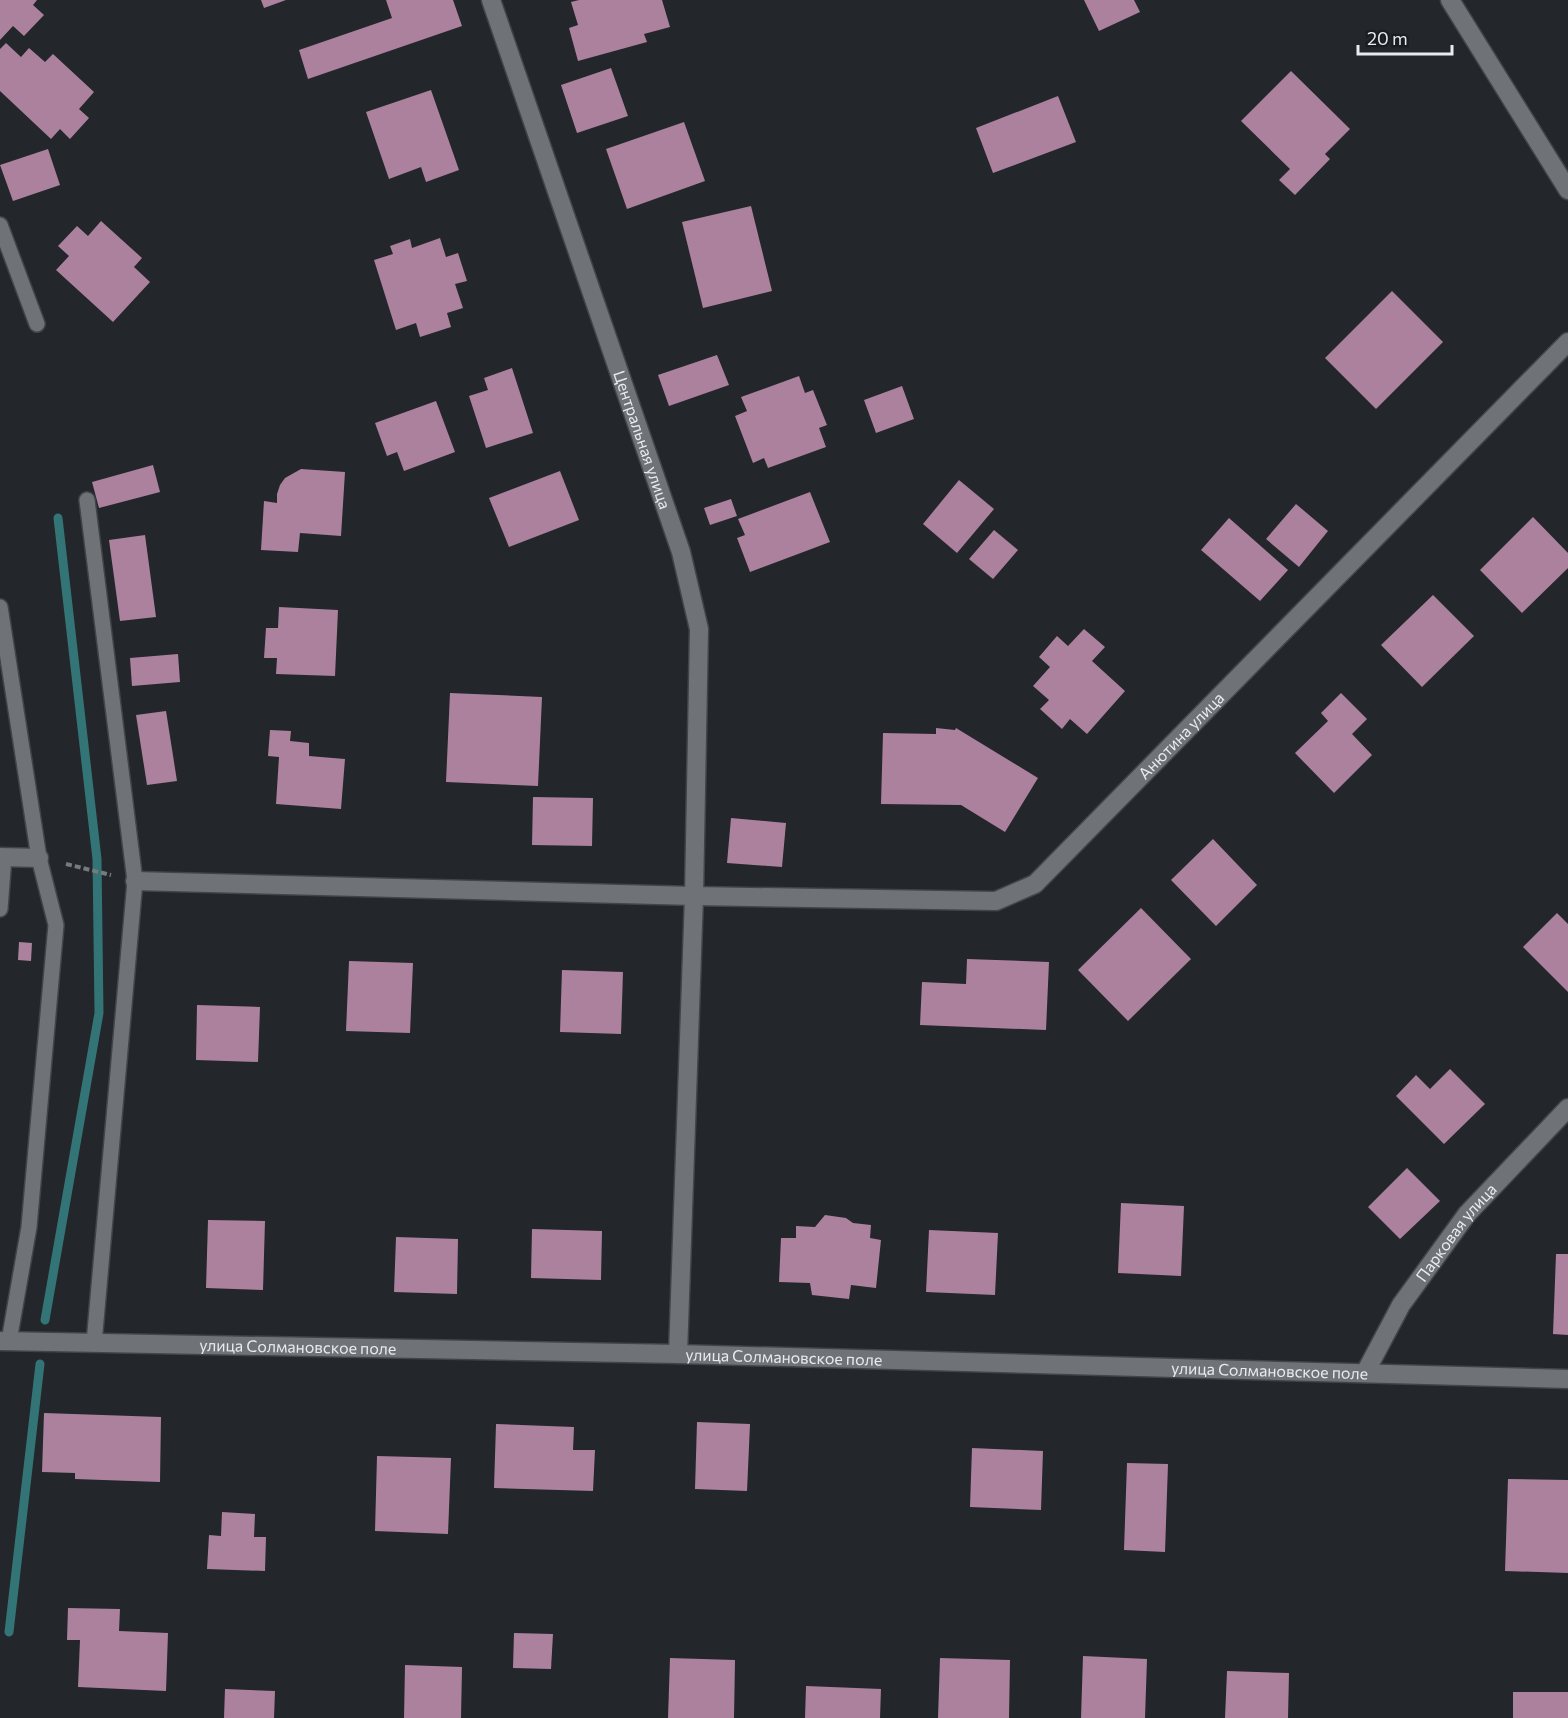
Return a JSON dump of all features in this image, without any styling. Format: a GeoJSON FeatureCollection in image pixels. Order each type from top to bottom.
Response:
{"type":"FeatureCollection","features":[{"type":"Feature","properties":{"kind":"street","name":"Центральная улица"},"geometry":{"type":"LineString","coordinates":[[492,0],[681,552],[699,629],[694,896],[678,1354]]}},
{"type":"Feature","properties":{"kind":"street"},"geometry":{"type":"LineString","coordinates":[[1450,0],[1568,190]]}},
{"type":"Feature","properties":{"kind":"street","name":"Анютина улица"},"geometry":{"type":"LineString","coordinates":[[135,881],[694,896],[996,901],[1035,884],[1568,342]]}},
{"type":"Feature","properties":{"kind":"street"},"geometry":{"type":"LineString","coordinates":[[2,857],[39,858]]}},
{"type":"Feature","properties":{"kind":"street","name":"Парковая улица"},"geometry":{"type":"LineString","coordinates":[[1365,1373],[1401,1305],[1467,1214],[1568,1108]]}},
{"type":"Feature","properties":{"kind":"street","name":"улица Солмановское поле"},"geometry":{"type":"LineString","coordinates":[[5,1341],[678,1354],[1568,1379]]}},
{"type":"Feature","properties":{"kind":"lane"},"geometry":{"type":"LineString","coordinates":[[0,225],[37,324]]}},
{"type":"Feature","properties":{"kind":"lane"},"geometry":{"type":"LineString","coordinates":[[87,500],[135,881],[94,1343]]}},
{"type":"Feature","properties":{"kind":"lane"},"geometry":{"type":"LineString","coordinates":[[0,607],[39,858],[56,925],[29,1227],[5,1341]]}},
{"type":"Feature","properties":{"kind":"lane"},"geometry":{"type":"LineString","coordinates":[[0,909],[2,857]]}},
{"type":"Feature","properties":{"kind":"path"},"geometry":{"type":"LineString","coordinates":[[39,858],[135,881]]}},
{"type":"Feature","properties":{"kind":"building"},"geometry":{"type":"Polygon","coordinates":[[[0,0],[37,0],[33,5],[44,15],[24,36],[13,26],[0,40],[0,0]]]}},
{"type":"Feature","properties":{"kind":"building"},"geometry":{"type":"Polygon","coordinates":[[[261,0],[286,0],[264,8],[261,0]]]}},
{"type":"Feature","properties":{"kind":"building"},"geometry":{"type":"Polygon","coordinates":[[[386,0],[453,0],[462,26],[308,79],[299,50],[392,18],[386,0]]]}},
{"type":"Feature","properties":{"kind":"building"},"geometry":{"type":"Polygon","coordinates":[[[579,0],[662,0],[670,27],[644,34],[647,42],[578,61],[569,28],[578,25],[571,2],[579,0]]]}},
{"type":"Feature","properties":{"kind":"building"},"geometry":{"type":"Polygon","coordinates":[[[1084,0],[1134,0],[1140,12],[1099,31],[1084,0]]]}},
{"type":"Feature","properties":{"kind":"building"},"geometry":{"type":"Polygon","coordinates":[[[6,43],[21,57],[29,48],[45,62],[53,54],[94,92],[79,109],[89,118],[70,139],[60,129],[51,139],[0,91],[0,49],[6,43]]]}},
{"type":"Feature","properties":{"kind":"building"},"geometry":{"type":"Polygon","coordinates":[[[611,68],[628,116],[577,133],[561,85],[611,68]]]}},
{"type":"Feature","properties":{"kind":"building"},"geometry":{"type":"Polygon","coordinates":[[[1291,71],[1350,129],[1325,154],[1330,159],[1295,195],[1279,180],[1290,169],[1241,121],[1291,71]]]}},
{"type":"Feature","properties":{"kind":"building"},"geometry":{"type":"Polygon","coordinates":[[[431,90],[459,170],[426,182],[421,167],[389,179],[366,112],[431,90]]]}},
{"type":"Feature","properties":{"kind":"building"},"geometry":{"type":"Polygon","coordinates":[[[1058,96],[1076,142],[993,173],[976,128],[1058,96]]]}},
{"type":"Feature","properties":{"kind":"building"},"geometry":{"type":"Polygon","coordinates":[[[684,122],[705,181],[627,209],[606,149],[684,122]]]}},
{"type":"Feature","properties":{"kind":"building"},"geometry":{"type":"Polygon","coordinates":[[[48,149],[60,185],[13,201],[0,165],[48,149]]]}},
{"type":"Feature","properties":{"kind":"building"},"geometry":{"type":"Polygon","coordinates":[[[751,206],[772,291],[703,308],[682,222],[751,206]]]}},
{"type":"Feature","properties":{"kind":"building"},"geometry":{"type":"Polygon","coordinates":[[[101,221],[142,258],[134,267],[150,282],[113,322],[56,270],[69,256],[58,246],[77,226],[88,236],[101,221]]]}},
{"type":"Feature","properties":{"kind":"building"},"geometry":{"type":"Polygon","coordinates":[[[440,238],[446,257],[458,253],[467,281],[455,284],[463,308],[447,313],[451,327],[420,337],[416,323],[396,330],[374,260],[393,254],[390,246],[410,239],[412,248],[440,238]]]}},
{"type":"Feature","properties":{"kind":"building"},"geometry":{"type":"Polygon","coordinates":[[[1392,291],[1443,342],[1376,409],[1325,358],[1392,291]]]}},
{"type":"Feature","properties":{"kind":"building"},"geometry":{"type":"Polygon","coordinates":[[[717,355],[729,385],[669,406],[658,375],[717,355]]]}},
{"type":"Feature","properties":{"kind":"building"},"geometry":{"type":"Polygon","coordinates":[[[512,368],[533,433],[486,448],[469,396],[488,390],[484,378],[512,368]]]}},
{"type":"Feature","properties":{"kind":"building"},"geometry":{"type":"Polygon","coordinates":[[[799,376],[805,393],[813,390],[827,425],[819,428],[826,447],[768,468],[764,458],[753,463],[735,416],[747,411],[741,397],[799,376]]]}},
{"type":"Feature","properties":{"kind":"building"},"geometry":{"type":"Polygon","coordinates":[[[902,386],[914,419],[876,433],[864,400],[902,386]]]}},
{"type":"Feature","properties":{"kind":"building"},"geometry":{"type":"Polygon","coordinates":[[[436,401],[455,452],[404,471],[397,452],[387,456],[375,423],[436,401]]]}},
{"type":"Feature","properties":{"kind":"building"},"geometry":{"type":"Polygon","coordinates":[[[153,465],[160,492],[99,508],[92,482],[153,465]]]}},
{"type":"Feature","properties":{"kind":"building"},"geometry":{"type":"Polygon","coordinates":[[[301,469],[345,472],[341,536],[300,533],[298,552],[261,550],[264,501],[277,503],[280,485],[285,478],[301,469]]]}},
{"type":"Feature","properties":{"kind":"building"},"geometry":{"type":"Polygon","coordinates":[[[560,471],[579,520],[509,547],[489,498],[560,471]]]}},
{"type":"Feature","properties":{"kind":"building"},"geometry":{"type":"Polygon","coordinates":[[[959,480],[994,509],[957,553],[923,524],[959,480]]]}},
{"type":"Feature","properties":{"kind":"building"},"geometry":{"type":"Polygon","coordinates":[[[810,492],[830,542],[750,572],[737,538],[745,535],[738,519],[810,492]]]}},
{"type":"Feature","properties":{"kind":"building"},"geometry":{"type":"Polygon","coordinates":[[[731,499],[737,516],[710,525],[704,508],[731,499]]]}},
{"type":"Feature","properties":{"kind":"building"},"geometry":{"type":"Polygon","coordinates":[[[1296,504],[1328,531],[1299,567],[1266,539],[1296,504]]]}},
{"type":"Feature","properties":{"kind":"building"},"geometry":{"type":"Polygon","coordinates":[[[1533,517],[1568,553],[1568,568],[1522,613],[1480,570],[1533,517]]]}},
{"type":"Feature","properties":{"kind":"building"},"geometry":{"type":"Polygon","coordinates":[[[1229,518],[1288,570],[1260,601],[1201,550],[1229,518]]]}},
{"type":"Feature","properties":{"kind":"building"},"geometry":{"type":"Polygon","coordinates":[[[994,530],[1018,550],[993,579],[969,559],[994,530]]]}},
{"type":"Feature","properties":{"kind":"building"},"geometry":{"type":"Polygon","coordinates":[[[145,535],[156,617],[120,621],[109,540],[145,535]]]}},
{"type":"Feature","properties":{"kind":"building"},"geometry":{"type":"Polygon","coordinates":[[[1433,595],[1474,636],[1422,687],[1381,645],[1433,595]]]}},
{"type":"Feature","properties":{"kind":"building"},"geometry":{"type":"Polygon","coordinates":[[[279,607],[338,610],[335,676],[276,674],[277,658],[264,658],[266,628],[278,628],[279,607]]]}},
{"type":"Feature","properties":{"kind":"building"},"geometry":{"type":"Polygon","coordinates":[[[1084,629],[1105,647],[1092,661],[1125,691],[1087,734],[1070,719],[1062,729],[1040,709],[1049,700],[1033,686],[1050,667],[1039,657],[1057,636],[1068,646],[1084,629]]]}},
{"type":"Feature","properties":{"kind":"building"},"geometry":{"type":"Polygon","coordinates":[[[178,654],[180,682],[132,686],[130,658],[178,654]]]}},
{"type":"Feature","properties":{"kind":"building"},"geometry":{"type":"Polygon","coordinates":[[[450,693],[542,697],[538,786],[446,782],[450,693]]]}},
{"type":"Feature","properties":{"kind":"building"},"geometry":{"type":"Polygon","coordinates":[[[1341,693],[1367,719],[1352,734],[1372,755],[1334,793],[1295,753],[1328,721],[1321,713],[1341,693]]]}},
{"type":"Feature","properties":{"kind":"building"},"geometry":{"type":"Polygon","coordinates":[[[166,711],[177,781],[147,785],[136,715],[166,711]]]}},
{"type":"Feature","properties":{"kind":"building"},"geometry":{"type":"Polygon","coordinates":[[[936,728],[955,730],[956,728],[1038,778],[1005,832],[961,805],[881,804],[883,733],[936,734],[936,728]]]}},
{"type":"Feature","properties":{"kind":"building"},"geometry":{"type":"Polygon","coordinates":[[[270,730],[291,731],[290,741],[309,743],[309,756],[345,759],[341,809],[276,804],[279,757],[268,756],[270,730]]]}},
{"type":"Feature","properties":{"kind":"building"},"geometry":{"type":"Polygon","coordinates":[[[533,797],[593,798],[592,846],[532,845],[533,797]]]}},
{"type":"Feature","properties":{"kind":"building"},"geometry":{"type":"Polygon","coordinates":[[[731,818],[786,823],[782,867],[727,863],[731,818]]]}},
{"type":"Feature","properties":{"kind":"building"},"geometry":{"type":"Polygon","coordinates":[[[1213,839],[1257,885],[1216,926],[1171,880],[1213,839]]]}},
{"type":"Feature","properties":{"kind":"building"},"geometry":{"type":"Polygon","coordinates":[[[1141,908],[1191,959],[1128,1021],[1078,970],[1141,908]]]}},
{"type":"Feature","properties":{"kind":"building"},"geometry":{"type":"Polygon","coordinates":[[[1557,913],[1568,924],[1568,992],[1523,947],[1557,913]]]}},
{"type":"Feature","properties":{"kind":"building"},"geometry":{"type":"Polygon","coordinates":[[[19,942],[32,943],[31,961],[18,960],[19,942]]]}},
{"type":"Feature","properties":{"kind":"building"},"geometry":{"type":"Polygon","coordinates":[[[967,959],[1049,962],[1046,1030],[920,1025],[922,982],[966,984],[967,959]]]}},
{"type":"Feature","properties":{"kind":"building"},"geometry":{"type":"Polygon","coordinates":[[[349,961],[413,963],[410,1033],[346,1031],[349,961]]]}},
{"type":"Feature","properties":{"kind":"building"},"geometry":{"type":"Polygon","coordinates":[[[562,970],[623,972],[621,1034],[560,1032],[562,970]]]}},
{"type":"Feature","properties":{"kind":"building"},"geometry":{"type":"Polygon","coordinates":[[[197,1005],[260,1007],[258,1062],[196,1060],[197,1005]]]}},
{"type":"Feature","properties":{"kind":"building"},"geometry":{"type":"Polygon","coordinates":[[[1450,1069],[1485,1104],[1444,1144],[1396,1096],[1416,1075],[1430,1089],[1450,1069]]]}},
{"type":"Feature","properties":{"kind":"building"},"geometry":{"type":"Polygon","coordinates":[[[1407,1168],[1440,1201],[1400,1239],[1368,1207],[1407,1168]]]}},
{"type":"Feature","properties":{"kind":"building"},"geometry":{"type":"Polygon","coordinates":[[[1121,1203],[1184,1206],[1181,1276],[1118,1273],[1121,1203]]]}},
{"type":"Feature","properties":{"kind":"building"},"geometry":{"type":"Polygon","coordinates":[[[825,1215],[846,1218],[853,1223],[871,1225],[870,1238],[881,1240],[876,1288],[851,1285],[849,1299],[812,1295],[810,1283],[779,1282],[781,1238],[796,1238],[796,1226],[815,1227],[825,1215]]]}},
{"type":"Feature","properties":{"kind":"building"},"geometry":{"type":"Polygon","coordinates":[[[208,1220],[265,1221],[263,1290],[206,1288],[208,1220]]]}},
{"type":"Feature","properties":{"kind":"building"},"geometry":{"type":"Polygon","coordinates":[[[532,1229],[602,1231],[601,1280],[531,1278],[532,1229]]]}},
{"type":"Feature","properties":{"kind":"building"},"geometry":{"type":"Polygon","coordinates":[[[929,1230],[998,1233],[995,1295],[926,1292],[929,1230]]]}},
{"type":"Feature","properties":{"kind":"building"},"geometry":{"type":"Polygon","coordinates":[[[396,1237],[458,1239],[457,1294],[394,1292],[396,1237]]]}},
{"type":"Feature","properties":{"kind":"building"},"geometry":{"type":"Polygon","coordinates":[[[1556,1254],[1568,1254],[1568,1335],[1553,1334],[1556,1254]]]}},
{"type":"Feature","properties":{"kind":"building"},"geometry":{"type":"Polygon","coordinates":[[[44,1413],[161,1417],[160,1482],[75,1479],[75,1473],[42,1472],[44,1413]]]}},
{"type":"Feature","properties":{"kind":"building"},"geometry":{"type":"Polygon","coordinates":[[[697,1422],[750,1424],[747,1491],[695,1489],[697,1422]]]}},
{"type":"Feature","properties":{"kind":"building"},"geometry":{"type":"Polygon","coordinates":[[[496,1424],[574,1427],[573,1450],[595,1450],[593,1491],[494,1488],[496,1424]]]}},
{"type":"Feature","properties":{"kind":"building"},"geometry":{"type":"Polygon","coordinates":[[[972,1448],[1043,1451],[1041,1510],[970,1507],[972,1448]]]}},
{"type":"Feature","properties":{"kind":"building"},"geometry":{"type":"Polygon","coordinates":[[[377,1456],[451,1458],[448,1534],[375,1531],[377,1456]]]}},
{"type":"Feature","properties":{"kind":"building"},"geometry":{"type":"Polygon","coordinates":[[[1127,1463],[1168,1464],[1165,1552],[1124,1550],[1127,1463]]]}},
{"type":"Feature","properties":{"kind":"building"},"geometry":{"type":"Polygon","coordinates":[[[1508,1479],[1568,1480],[1568,1573],[1505,1571],[1508,1479]]]}},
{"type":"Feature","properties":{"kind":"building"},"geometry":{"type":"Polygon","coordinates":[[[222,1512],[255,1514],[254,1537],[266,1537],[265,1571],[207,1569],[209,1535],[221,1536],[222,1512]]]}},
{"type":"Feature","properties":{"kind":"building"},"geometry":{"type":"Polygon","coordinates":[[[68,1608],[120,1609],[119,1631],[168,1633],[166,1691],[78,1687],[80,1640],[67,1640],[68,1608]]]}},
{"type":"Feature","properties":{"kind":"building"},"geometry":{"type":"Polygon","coordinates":[[[514,1633],[553,1634],[551,1669],[513,1668],[514,1633]]]}},
{"type":"Feature","properties":{"kind":"building"},"geometry":{"type":"Polygon","coordinates":[[[1083,1656],[1147,1659],[1145,1718],[1081,1718],[1083,1656]]]}},
{"type":"Feature","properties":{"kind":"building"},"geometry":{"type":"Polygon","coordinates":[[[670,1658],[735,1660],[734,1718],[668,1718],[670,1658]]]}},
{"type":"Feature","properties":{"kind":"building"},"geometry":{"type":"Polygon","coordinates":[[[940,1658],[1010,1660],[1009,1718],[938,1718],[940,1658]]]}},
{"type":"Feature","properties":{"kind":"building"},"geometry":{"type":"Polygon","coordinates":[[[405,1665],[462,1667],[461,1718],[404,1718],[405,1665]]]}},
{"type":"Feature","properties":{"kind":"building"},"geometry":{"type":"Polygon","coordinates":[[[1227,1671],[1289,1673],[1288,1718],[1225,1718],[1227,1671]]]}},
{"type":"Feature","properties":{"kind":"building"},"geometry":{"type":"Polygon","coordinates":[[[806,1686],[881,1689],[880,1718],[805,1718],[806,1686]]]}},
{"type":"Feature","properties":{"kind":"building"},"geometry":{"type":"Polygon","coordinates":[[[225,1689],[275,1691],[274,1718],[224,1718],[225,1689]]]}},
{"type":"Feature","properties":{"kind":"building"},"geometry":{"type":"Polygon","coordinates":[[[1513,1692],[1568,1692],[1568,1718],[1513,1718],[1513,1692]]]}},
{"type":"Feature","properties":{"kind":"waterway"},"geometry":{"type":"LineString","coordinates":[[45,1320],[99,1013],[97,859],[58,518]]}},
{"type":"Feature","properties":{"kind":"waterway"},"geometry":{"type":"LineString","coordinates":[[9,1632],[40,1364]]}}]}
